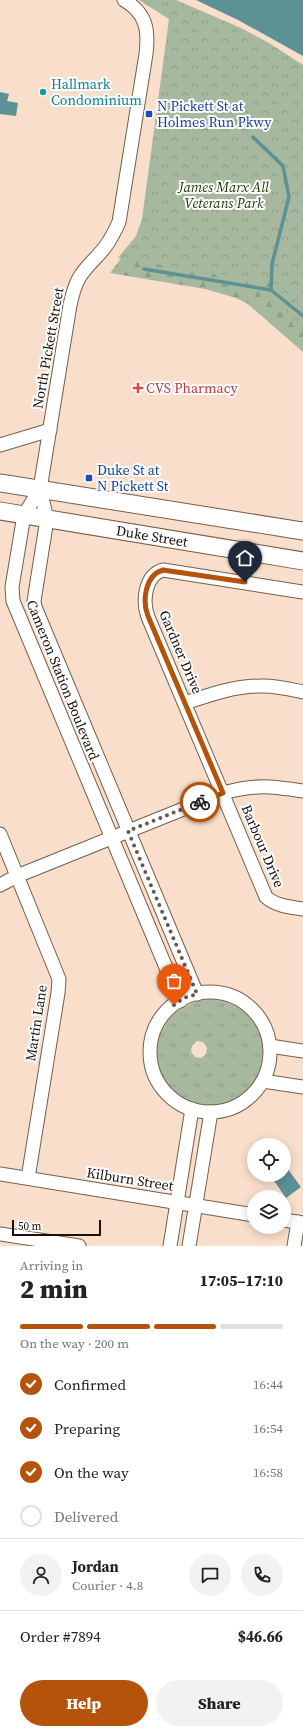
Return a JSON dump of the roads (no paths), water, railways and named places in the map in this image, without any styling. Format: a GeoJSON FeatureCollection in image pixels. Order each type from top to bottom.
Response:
{"type":"FeatureCollection","features":[{"type":"Feature","properties":{"kind":"main road","name":"Duke Street"},"geometry":{"type":"LineString","coordinates":[[0,483],[303,531]]}},
{"type":"Feature","properties":{"kind":"main road","name":"Duke Street"},"geometry":{"type":"LineString","coordinates":[[0,511],[303,561]]}},
{"type":"Feature","properties":{"kind":"street","name":"North Pickett Street"},"geometry":{"type":"LineString","coordinates":[[40,489],[73,291],[84,271],[106,246],[119,222],[147,45],[145,23],[141,13],[124,0]]}},
{"type":"Feature","properties":{"kind":"street"},"geometry":{"type":"LineString","coordinates":[[0,445],[50,430]]}},
{"type":"Feature","properties":{"kind":"street","name":"Cameron Station Boulevard"},"geometry":{"type":"LineString","coordinates":[[40,489],[24,515],[12,587],[13,601],[119,834],[197,994]]}},
{"type":"Feature","properties":{"kind":"street","name":"Cameron Station Boulevard"},"geometry":{"type":"LineString","coordinates":[[40,489],[47,519],[35,595],[35,606],[180,1001]]}},
{"type":"Feature","properties":{"kind":"street","name":"Gardner Drive"},"geometry":{"type":"LineString","coordinates":[[223,793],[146,612],[146,597],[149,581],[153,574],[163,570],[173,570],[303,592]]}},
{"type":"Feature","properties":{"kind":"street"},"geometry":{"type":"LineString","coordinates":[[185,703],[223,691],[253,686],[266,686],[303,692]]}},
{"type":"Feature","properties":{"kind":"street"},"geometry":{"type":"LineString","coordinates":[[0,885],[17,876],[223,793],[241,788],[263,786],[303,791]]}},
{"type":"Feature","properties":{"kind":"street","name":"Barbour Drive"},"geometry":{"type":"LineString","coordinates":[[223,793],[266,897],[281,906],[303,909]]}},
{"type":"Feature","properties":{"kind":"street","name":"Martin Lane"},"geometry":{"type":"LineString","coordinates":[[0,834],[58,974],[59,985],[28,1178]]}},
{"type":"Feature","properties":{"kind":"street"},"geometry":{"type":"LineString","coordinates":[[197,994],[225,994],[243,1002],[254,1011],[261,1020],[270,1046],[269,1063],[263,1080],[251,1096],[240,1105],[224,1111],[211,1112],[192,1109],[175,1101],[162,1088],[154,1072],[150,1053],[152,1038],[160,1020],[180,1001],[197,994]]}},
{"type":"Feature","properties":{"kind":"street"},"geometry":{"type":"LineString","coordinates":[[270,1046],[303,1051]]}},
{"type":"Feature","properties":{"kind":"street"},"geometry":{"type":"LineString","coordinates":[[263,1080],[303,1087]]}},
{"type":"Feature","properties":{"kind":"street"},"geometry":{"type":"LineString","coordinates":[[170,1246],[192,1109]]}},
{"type":"Feature","properties":{"kind":"street"},"geometry":{"type":"LineString","coordinates":[[189,1246],[211,1112]]}},
{"type":"Feature","properties":{"kind":"street","name":"Kilburn Street"},"geometry":{"type":"LineString","coordinates":[[0,1174],[247,1214]]}},
{"type":"Feature","properties":{"kind":"street"},"geometry":{"type":"LineString","coordinates":[[294,1246],[300,1223]]}},
{"type":"Feature","properties":{"kind":"street"},"geometry":{"type":"LineString","coordinates":[[0,1234],[79,1246]]}},
{"type":"Feature","properties":{"kind":"water"},"geometry":{"type":"Polygon","coordinates":[[[196,0],[303,0],[303,56],[238,20],[196,0]]]}},
{"type":"Feature","properties":{"kind":"water"},"geometry":{"type":"Polygon","coordinates":[[[0,92],[9,94],[7,101],[18,103],[16,116],[0,114],[0,92]]]}},
{"type":"Feature","properties":{"kind":"water"},"geometry":{"type":"Polygon","coordinates":[[[291,1173],[301,1187],[291,1194],[291,1190],[280,1190],[275,1182],[291,1182],[291,1173]]]}},
{"type":"Feature","properties":{"kind":"waterway"},"geometry":{"type":"LineString","coordinates":[[253,137],[283,166],[289,197],[272,264],[271,290]]}},
{"type":"Feature","properties":{"kind":"waterway"},"geometry":{"type":"LineString","coordinates":[[144,269],[271,290],[303,316]]}},
{"type":"Feature","properties":{"kind":"place","name":"Hallmark Condominium"},"geometry":{"type":"Point","coordinates":[43,92]}},
{"type":"Feature","properties":{"kind":"place","name":"N Pickett St at Holmes Run Pkwy"},"geometry":{"type":"Point","coordinates":[149,114]}},
{"type":"Feature","properties":{"kind":"place","name":"CVS Pharmacy"},"geometry":{"type":"Point","coordinates":[138,388]}},
{"type":"Feature","properties":{"kind":"place","name":"Duke St at N Pickett St"},"geometry":{"type":"Point","coordinates":[89,478]}},
{"type":"Feature","properties":{"kind":"park label","name":"James Marx All Veterans Park"},"geometry":{"type":"Point","coordinates":[224,196]}}]}
